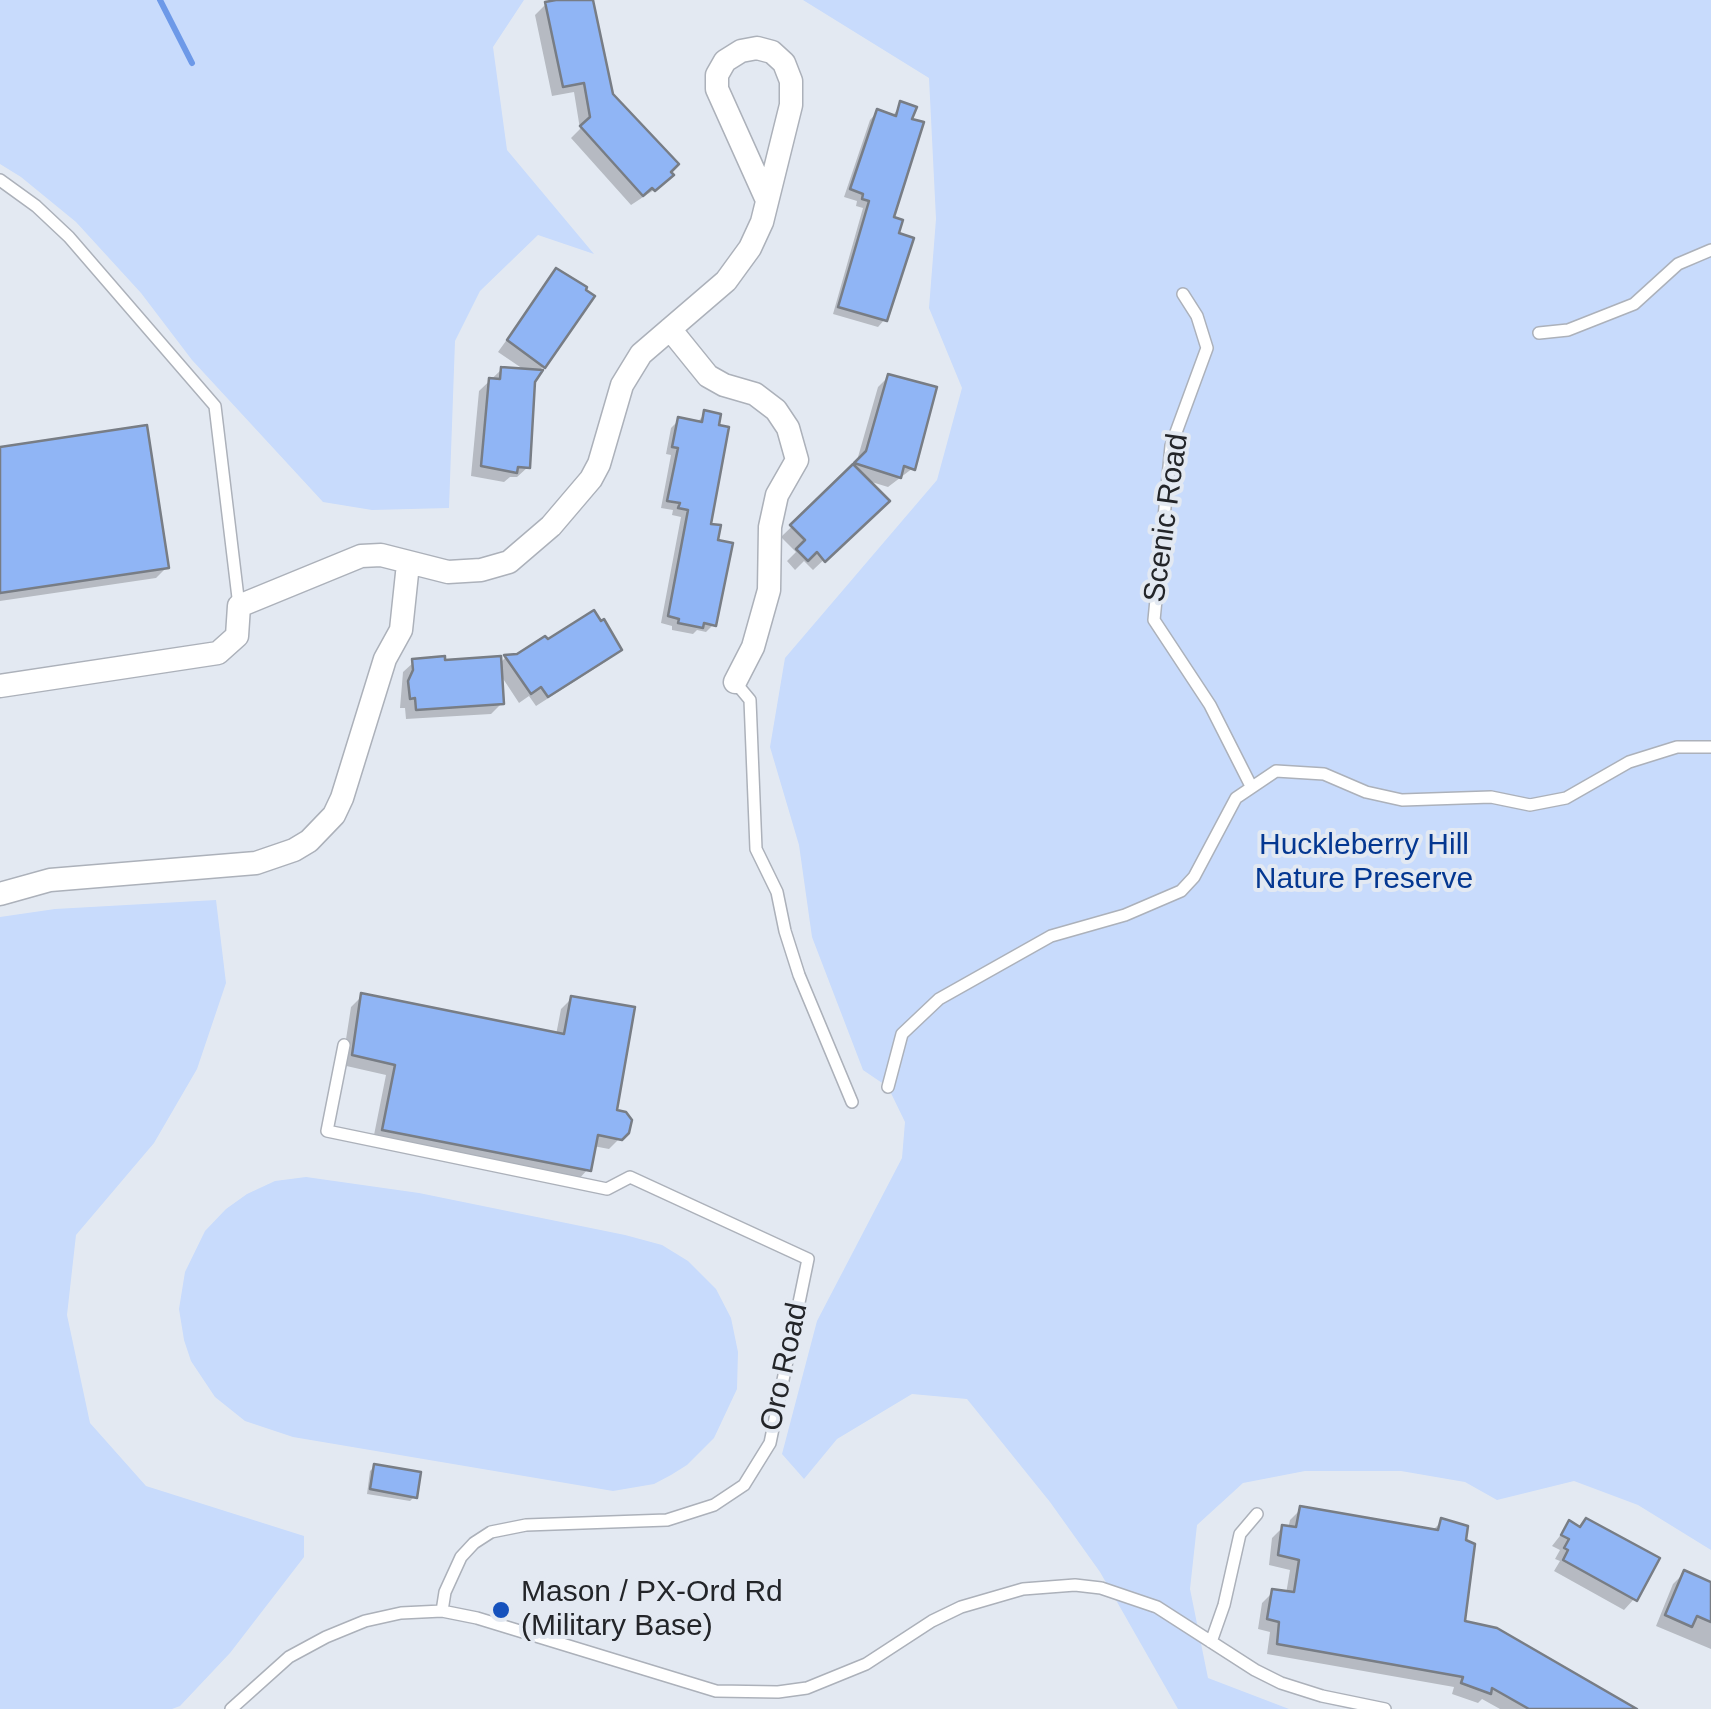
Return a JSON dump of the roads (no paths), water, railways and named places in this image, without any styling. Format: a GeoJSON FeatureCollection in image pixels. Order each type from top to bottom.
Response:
{"type":"FeatureCollection","features":[{"type":"Feature","properties":{"kind":"street"},"geometry":{"type":"LineString","coordinates":[[0,686],[218,654],[237,636],[240,606],[361,556],[381,555],[448,572],[510,562],[581,494],[599,464],[622,385],[641,354],[738,269],[762,222],[790,105],[791,80],[784,64],[772,52],[757,48],[741,51],[725,61],[717,75],[717,88],[766,198]]}},
{"type":"Feature","properties":{"kind":"street"},"geometry":{"type":"LineString","coordinates":[[670,329],[714,380],[754,394],[776,410],[788,428],[797,460],[777,494],[770,527],[768,590],[752,647],[735,682]]}},
{"type":"Feature","properties":{"kind":"street"},"geometry":{"type":"LineString","coordinates":[[0,894],[50,880],[256,863],[310,841],[334,814],[342,798],[386,659],[401,630],[408,564]]}},
{"type":"Feature","properties":{"kind":"lane"},"geometry":{"type":"LineString","coordinates":[[0,180],[69,236],[215,406],[240,606]]}},
{"type":"Feature","properties":{"kind":"lane"},"geometry":{"type":"LineString","coordinates":[[1538,333],[1568,330],[1634,304],[1678,264],[1711,250]]}},
{"type":"Feature","properties":{"kind":"lane","name":"Scenic Road"},"geometry":{"type":"LineString","coordinates":[[1182,294],[1197,316],[1207,348],[1171,446],[1154,620],[1210,704],[1251,786]]}},
{"type":"Feature","properties":{"kind":"lane"},"geometry":{"type":"LineString","coordinates":[[735,682],[750,700],[756,849],[777,892],[784,931],[799,974],[852,1102]]}},
{"type":"Feature","properties":{"kind":"lane"},"geometry":{"type":"LineString","coordinates":[[888,1087],[902,1034],[939,999],[1051,936],[1125,916],[1181,890],[1194,878],[1236,798],[1276,771],[1324,774],[1366,792],[1402,800],[1491,797],[1530,804],[1566,798],[1629,762],[1676,747],[1711,747]]}},
{"type":"Feature","properties":{"kind":"lane","name":"Oro Road"},"geometry":{"type":"LineString","coordinates":[[344,1045],[327,1131],[608,1189],[630,1177],[808,1259],[770,1443],[744,1484],[714,1505],[666,1520],[526,1525],[492,1532],[461,1557],[445,1592],[442,1610]]}},
{"type":"Feature","properties":{"kind":"lane"},"geometry":{"type":"LineString","coordinates":[[1210,1642],[1224,1605],[1240,1534],[1257,1514]]}},
{"type":"Feature","properties":{"kind":"lane"},"geometry":{"type":"LineString","coordinates":[[231,1709],[289,1658],[326,1636],[401,1613],[442,1610],[525,1632],[696,1687],[738,1693],[778,1692],[833,1679],[866,1664],[961,1607],[992,1596],[1049,1586],[1101,1588],[1128,1596],[1157,1607],[1254,1670],[1290,1686],[1385,1709]]}},
{"type":"Feature","properties":{"kind":"waterway"},"geometry":{"type":"LineString","coordinates":[[160,0],[192,63]]}},
{"type":"Feature","properties":{"kind":"place","name":"Mason / PX-Ord Rd (Military Base)"},"geometry":{"type":"Point","coordinates":[501,1610]}},
{"type":"Feature","properties":{"kind":"park label","name":"Huckleberry Hill Nature Preserve"},"geometry":{"type":"Point","coordinates":[1364,863]}}]}
